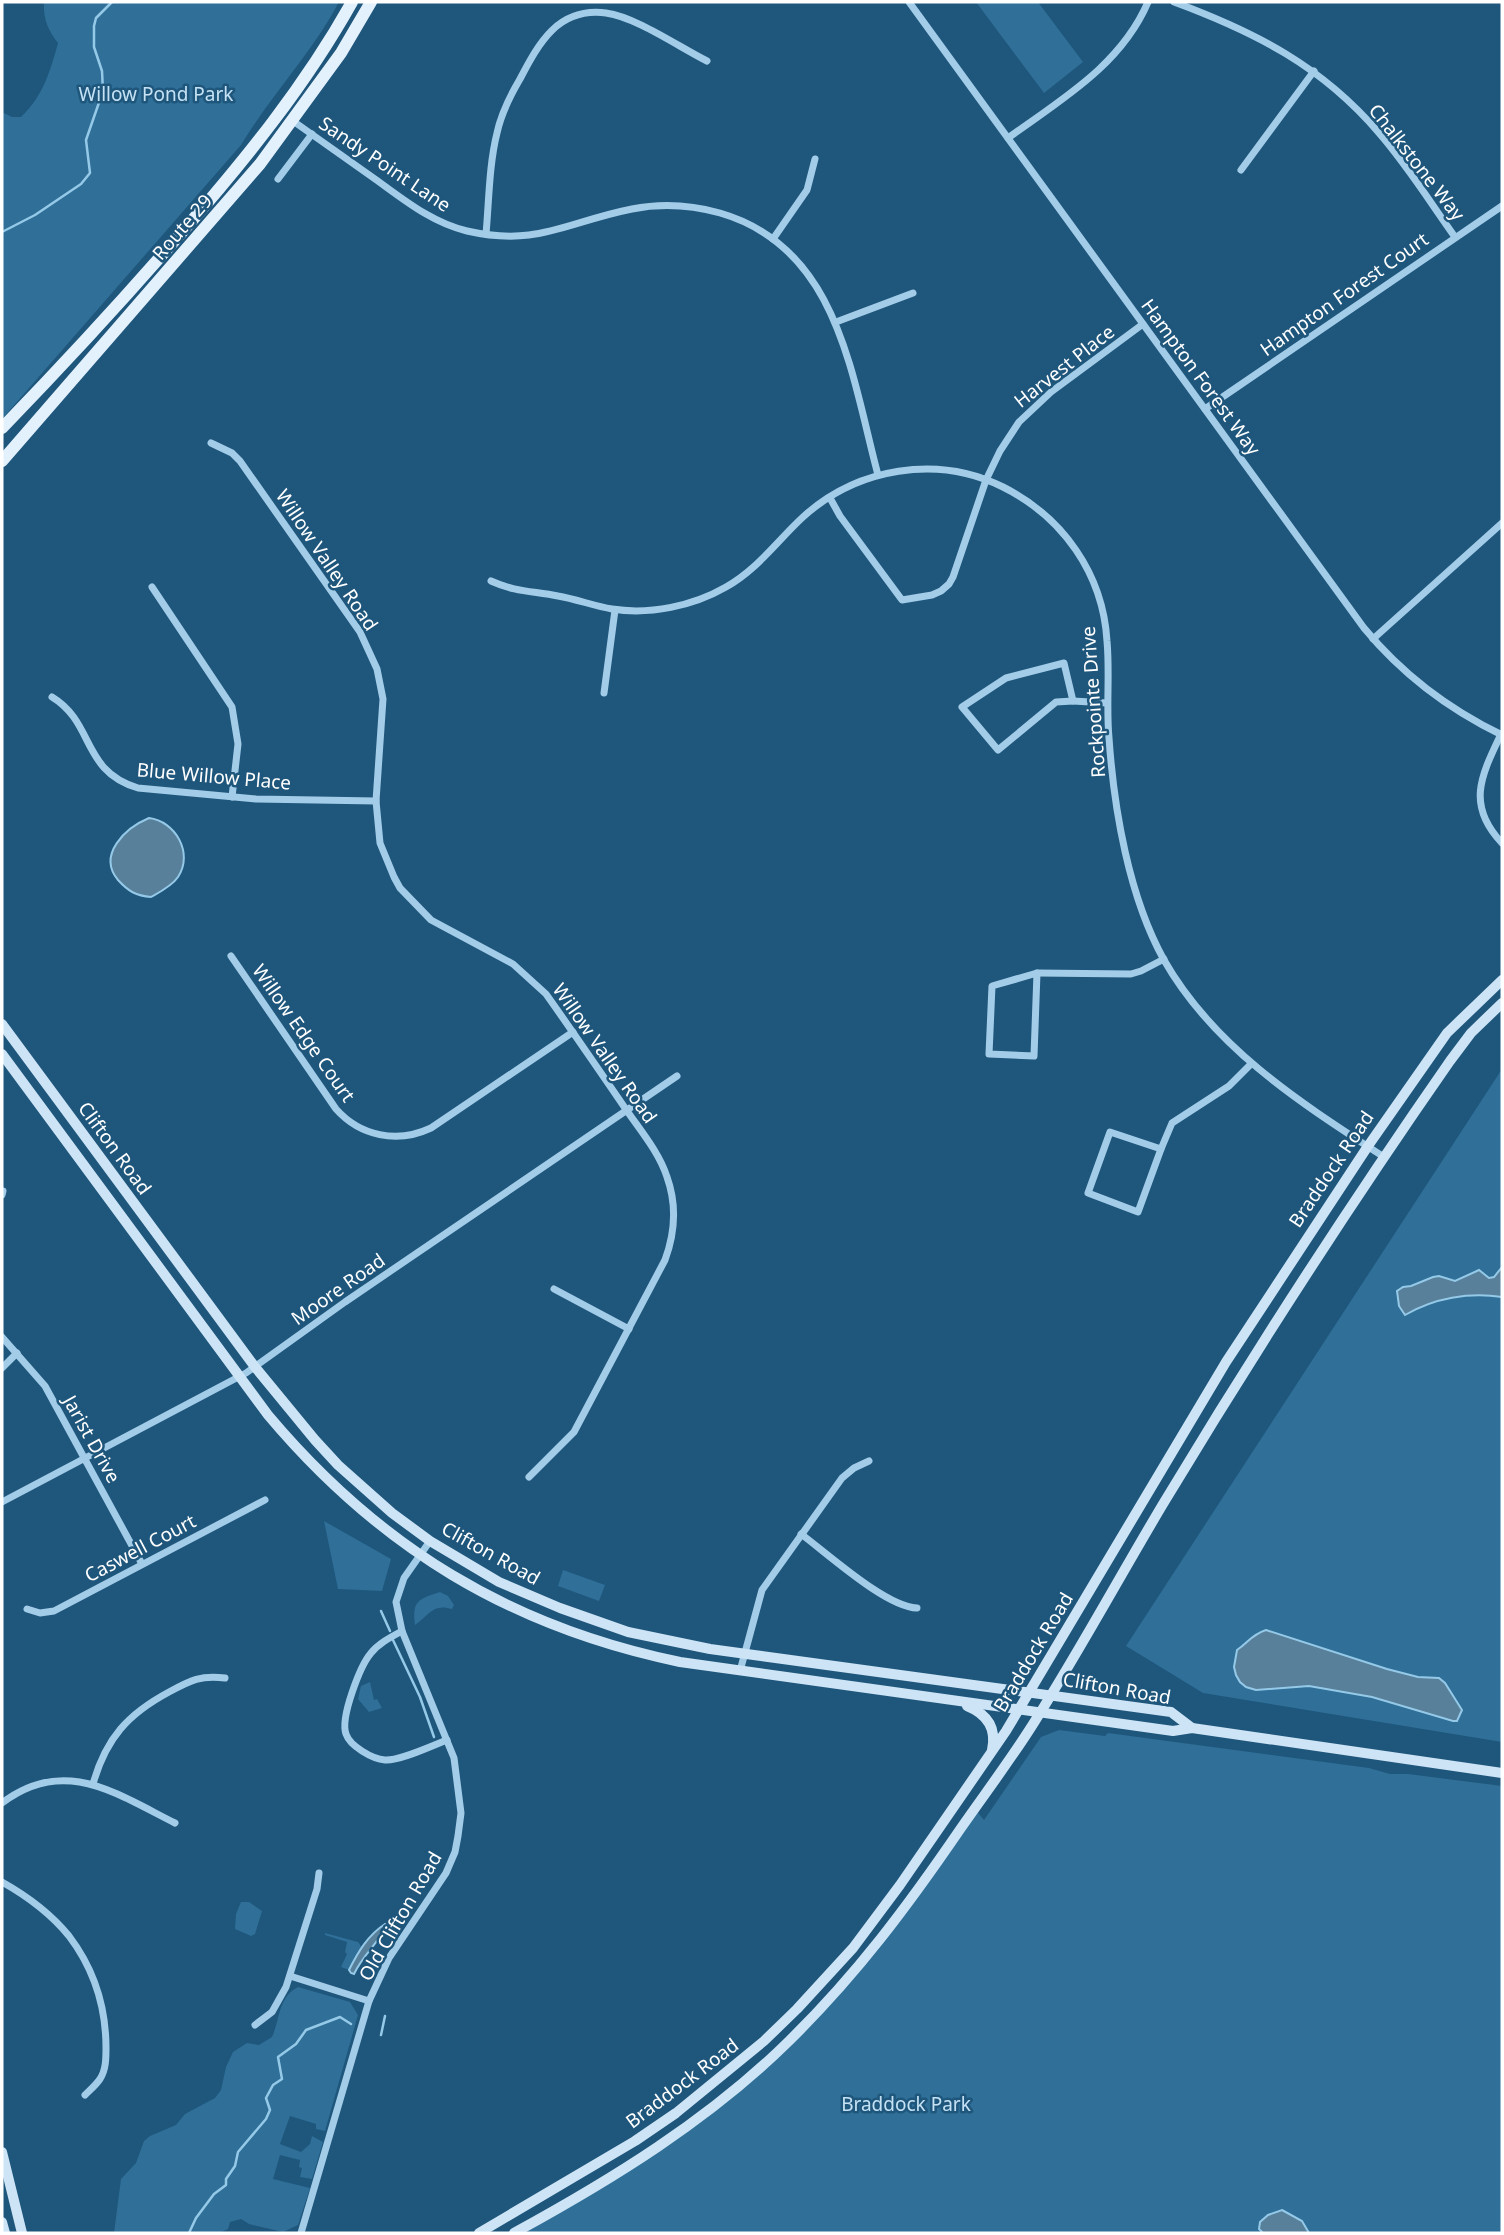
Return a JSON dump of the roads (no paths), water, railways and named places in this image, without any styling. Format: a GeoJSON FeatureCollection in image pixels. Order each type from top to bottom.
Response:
{"type":"FeatureCollection","features":[{"type":"Feature","properties":{"kind":"main road","name":"Route 29"},"geometry":{"type":"LineString","coordinates":[[2,428],[100,326],[262,137],[308,74],[352,2]]}},
{"type":"Feature","properties":{"kind":"main road","name":"Route 29"},"geometry":{"type":"LineString","coordinates":[[2,461],[222,211],[293,121],[341,53],[371,2]]}},
{"type":"Feature","properties":{"kind":"main road","name":"Braddock Road"},"geometry":{"type":"LineString","coordinates":[[479,2233],[635,2141],[705,2091],[764,2041],[853,1948],[900,1885],[1019,1710],[1226,1362],[1367,1146],[1447,1033],[1502,980]]}},
{"type":"Feature","properties":{"kind":"main road","name":"Braddock Road"},"geometry":{"type":"LineString","coordinates":[[514,2233],[625,2168],[719,2101],[786,2044],[875,1949],[917,1893],[1041,1712],[1161,1506],[1274,1323],[1384,1157],[1471,1033],[1502,1003]]}},
{"type":"Feature","properties":{"kind":"main road","name":"Clifton Road"},"geometry":{"type":"LineString","coordinates":[[3,1029],[300,1424],[338,1465],[392,1513],[430,1541],[499,1582],[560,1608],[628,1632],[710,1649],[1171,1712],[1192,1728]]}},
{"type":"Feature","properties":{"kind":"main road","name":"Clifton Road"},"geometry":{"type":"LineString","coordinates":[[2,1054],[268,1415],[310,1463],[380,1526],[419,1556],[492,1598],[572,1633],[642,1654],[740,1671],[1173,1731],[1192,1728],[1502,1773]]}},
{"type":"Feature","properties":{"kind":"main road"},"geometry":{"type":"LineString","coordinates":[[951,1700],[980,1713],[989,1721],[994,1738],[992,1752]]}},
{"type":"Feature","properties":{"kind":"main road"},"geometry":{"type":"LineString","coordinates":[[2,2152],[22,2233]]}},
{"type":"Feature","properties":{"kind":"main road"},"geometry":{"type":"LineString","coordinates":[[2,2222],[5,2233]]}},
{"type":"Feature","properties":{"kind":"street","name":"Hampton Forest Way"},"geometry":{"type":"LineString","coordinates":[[909,2],[1373,639],[1429,691],[1466,716],[1501,734]]}},
{"type":"Feature","properties":{"kind":"street"},"geometry":{"type":"LineString","coordinates":[[1008,138],[1076,89],[1109,61],[1135,29],[1148,2]]}},
{"type":"Feature","properties":{"kind":"street","name":"Chalkstone Way"},"geometry":{"type":"LineString","coordinates":[[1174,2],[1248,31],[1314,71],[1345,97],[1380,134],[1455,237]]}},
{"type":"Feature","properties":{"kind":"street"},"geometry":{"type":"LineString","coordinates":[[486,234],[494,147],[500,121],[535,49],[554,27],[580,15],[611,14],[630,20],[707,61]]}},
{"type":"Feature","properties":{"kind":"street"},"geometry":{"type":"LineString","coordinates":[[1241,170],[1314,71]]}},
{"type":"Feature","properties":{"kind":"street","name":"Sandy Point Lane"},"geometry":{"type":"LineString","coordinates":[[293,121],[427,215],[459,229],[511,237],[542,234],[622,211],[671,205],[705,209],[733,217],[773,239],[810,275],[836,321],[878,475]]}},
{"type":"Feature","properties":{"kind":"street"},"geometry":{"type":"LineString","coordinates":[[278,179],[312,134]]}},
{"type":"Feature","properties":{"kind":"street"},"geometry":{"type":"LineString","coordinates":[[773,239],[807,190],[815,159]]}},
{"type":"Feature","properties":{"kind":"street","name":"Hampton Forest Court"},"geometry":{"type":"LineString","coordinates":[[1205,409],[1502,206]]}},
{"type":"Feature","properties":{"kind":"street"},"geometry":{"type":"LineString","coordinates":[[836,321],[913,293]]}},
{"type":"Feature","properties":{"kind":"street","name":"Harvest Place"},"geometry":{"type":"LineString","coordinates":[[830,498],[840,516],[902,600],[942,591],[953,577],[986,480],[1009,436],[1032,407],[1143,324]]}},
{"type":"Feature","properties":{"kind":"street","name":"Willow Valley Road"},"geometry":{"type":"LineString","coordinates":[[211,443],[232,453],[240,461],[360,632],[372,656],[381,684],[384,710],[376,801],[383,854],[400,888],[431,920],[501,957],[524,972],[546,994],[627,1111],[663,1168],[671,1190],[674,1216],[672,1237],[665,1261],[574,1432],[529,1477]]}},
{"type":"Feature","properties":{"kind":"street","name":"Rockpointe Drive"},"geometry":{"type":"LineString","coordinates":[[491,581],[519,591],[554,595],[615,610],[643,610],[681,605],[725,588],[755,568],[805,515],[830,498],[878,475],[932,469],[986,480],[1014,493],[1051,520],[1074,547],[1099,598],[1107,636],[1107,703],[1113,777],[1130,869],[1145,918],[1164,959],[1208,1022],[1251,1064],[1384,1157]]}},
{"type":"Feature","properties":{"kind":"street"},"geometry":{"type":"LineString","coordinates":[[1373,639],[1502,524]]}},
{"type":"Feature","properties":{"kind":"street"},"geometry":{"type":"LineString","coordinates":[[152,587],[232,707],[238,744],[232,797]]}},
{"type":"Feature","properties":{"kind":"street"},"geometry":{"type":"LineString","coordinates":[[604,693],[615,610]]}},
{"type":"Feature","properties":{"kind":"street"},"geometry":{"type":"LineString","coordinates":[[1073,701],[1064,663],[1006,678],[962,707],[998,750],[1056,702],[1107,703]]}},
{"type":"Feature","properties":{"kind":"street","name":"Blue Willow Place"},"geometry":{"type":"LineString","coordinates":[[52,697],[62,703],[76,719],[92,753],[104,769],[115,778],[138,788],[232,797],[376,801]]}},
{"type":"Feature","properties":{"kind":"street"},"geometry":{"type":"LineString","coordinates":[[1501,734],[1482,776],[1479,793],[1484,820],[1502,843]]}},
{"type":"Feature","properties":{"kind":"street","name":"Willow Edge Court"},"geometry":{"type":"LineString","coordinates":[[231,956],[336,1109],[355,1126],[379,1135],[404,1136],[431,1128],[573,1032]]}},
{"type":"Feature","properties":{"kind":"street"},"geometry":{"type":"LineString","coordinates":[[1037,973],[1034,1056],[989,1054],[992,986],[1037,973],[1131,974],[1164,959]]}},
{"type":"Feature","properties":{"kind":"street"},"geometry":{"type":"LineString","coordinates":[[1161,1149],[1110,1132],[1088,1193],[1138,1212],[1172,1123],[1229,1086],[1251,1064]]}},
{"type":"Feature","properties":{"kind":"street","name":"Moore Road"},"geometry":{"type":"LineString","coordinates":[[2,1502],[240,1377],[345,1302],[677,1076]]}},
{"type":"Feature","properties":{"kind":"street"},"geometry":{"type":"LineString","coordinates":[[554,1289],[629,1329]]}},
{"type":"Feature","properties":{"kind":"street","name":"Jarist Drive"},"geometry":{"type":"LineString","coordinates":[[2,1337],[45,1386],[142,1564]]}},
{"type":"Feature","properties":{"kind":"street"},"geometry":{"type":"LineString","coordinates":[[2,1368],[17,1353]]}},
{"type":"Feature","properties":{"kind":"street"},"geometry":{"type":"LineString","coordinates":[[740,1671],[762,1590],[842,1478],[869,1461]]}},
{"type":"Feature","properties":{"kind":"street","name":"Caswell Court"},"geometry":{"type":"LineString","coordinates":[[27,1609],[40,1613],[54,1611],[265,1500]]}},
{"type":"Feature","properties":{"kind":"street"},"geometry":{"type":"LineString","coordinates":[[800,1534],[888,1599],[905,1608],[917,1608]]}},
{"type":"Feature","properties":{"kind":"street","name":"Old Clifton Road"},"geometry":{"type":"LineString","coordinates":[[301,2233],[369,2001],[389,1958],[432,1896],[455,1852],[461,1818],[454,1758],[402,1631],[396,1602],[404,1578],[430,1541]]}},
{"type":"Feature","properties":{"kind":"street"},"geometry":{"type":"LineString","coordinates":[[402,1631],[369,1654],[360,1671],[345,1722],[345,1733],[351,1743],[371,1756],[386,1760],[447,1740]]}},
{"type":"Feature","properties":{"kind":"street"},"geometry":{"type":"LineString","coordinates":[[93,1784],[98,1764],[109,1742],[136,1712],[191,1680],[208,1675],[225,1678]]}},
{"type":"Feature","properties":{"kind":"street"},"geometry":{"type":"LineString","coordinates":[[2,1803],[24,1788],[42,1782],[64,1780],[93,1784],[175,1822]]}},
{"type":"Feature","properties":{"kind":"street"},"geometry":{"type":"LineString","coordinates":[[255,2025],[272,2012],[290,1976],[317,1889],[319,1872]]}},
{"type":"Feature","properties":{"kind":"street"},"geometry":{"type":"LineString","coordinates":[[2,1882],[31,1900],[59,1925],[82,1955],[94,1981],[104,2017],[106,2054],[100,2079],[85,2095]]}},
{"type":"Feature","properties":{"kind":"street"},"geometry":{"type":"LineString","coordinates":[[290,1976],[369,2001]]}},
{"type":"Feature","properties":{"kind":"waterway"},"geometry":{"type":"LineString","coordinates":[[2,232],[35,215],[81,184],[90,173],[86,140],[103,91],[102,71],[94,47],[94,26],[96,18],[112,2]]}},
{"type":"Feature","properties":{"kind":"waterway"},"geometry":{"type":"LineString","coordinates":[[381,1611],[390,1631]]}},
{"type":"Feature","properties":{"kind":"waterway"},"geometry":{"type":"LineString","coordinates":[[393,1640],[420,1697],[434,1737]]}},
{"type":"Feature","properties":{"kind":"waterway"},"geometry":{"type":"LineString","coordinates":[[381,2035],[385,2016]]}},
{"type":"Feature","properties":{"kind":"waterway"},"geometry":{"type":"LineString","coordinates":[[189,2233],[196,2218],[214,2194],[226,2185],[238,2152],[266,2119],[270,2110],[266,2098],[273,2085],[282,2079],[278,2057],[296,2044],[306,2030],[340,2017],[351,2024]]}},
{"type":"Feature","properties":{"kind":"park label","name":"Willow Pond Park"},"geometry":{"type":"Point","coordinates":[156,94]}},
{"type":"Feature","properties":{"kind":"park label","name":"Braddock Park"},"geometry":{"type":"Point","coordinates":[906,2104]}}]}
